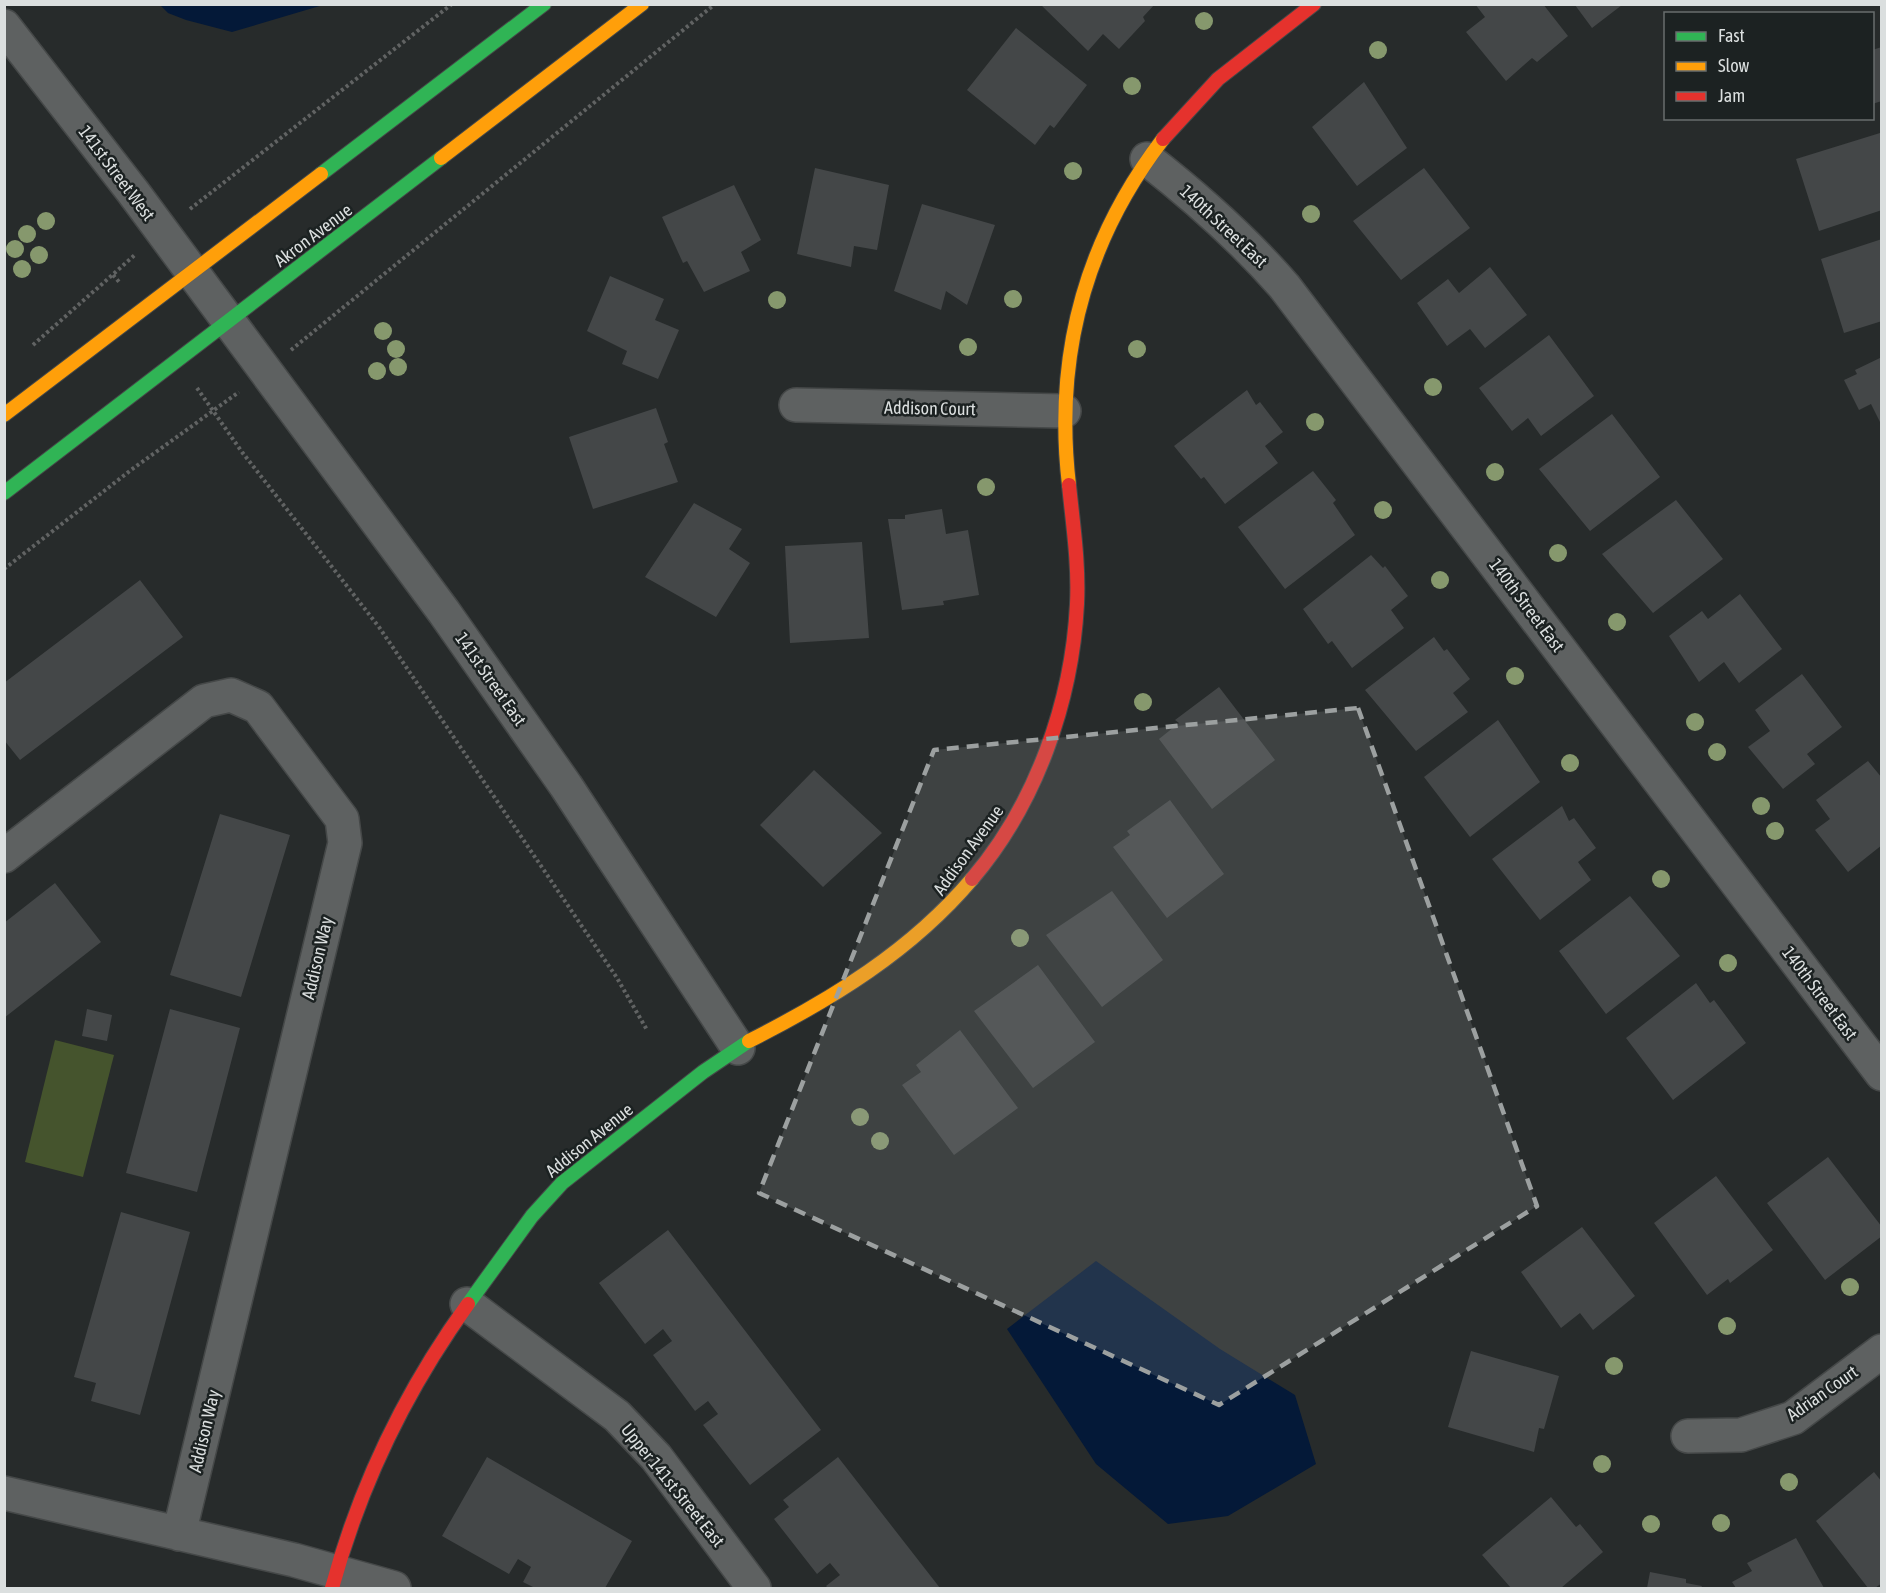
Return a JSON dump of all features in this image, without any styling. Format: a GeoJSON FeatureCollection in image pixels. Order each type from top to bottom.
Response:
{"type":"FeatureCollection","features":[{"type":"Feature","properties":{"kind":"street"},"geometry":{"type":"LineString","coordinates":[[4,415],[544,4]]}},
{"type":"Feature","properties":{"kind":"street","name":"Akron Avenue"},"geometry":{"type":"LineString","coordinates":[[4,493],[642,4]]}},
{"type":"Feature","properties":{"kind":"street","name":"Addison Avenue"},"geometry":{"type":"LineString","coordinates":[[333,1580],[372,1467],[411,1390],[467,1304],[540,1206],[580,1168],[738,1048],[791,1021],[873,972],[912,942],[948,908],[975,878],[1020,810],[1041,766],[1055,727],[1068,680],[1074,640],[1077,566],[1066,465],[1064,411],[1071,345],[1087,279],[1113,218],[1147,159],[1172,127],[1207,89],[1314,4]]}},
{"type":"Feature","properties":{"kind":"street","name":"141st Street West"},"geometry":{"type":"LineString","coordinates":[[4,26],[228,322]]}},
{"type":"Feature","properties":{"kind":"street","name":"140th Street East"},"geometry":{"type":"LineString","coordinates":[[1147,159],[1245,242],[1284,286],[1881,1074]]}},
{"type":"Feature","properties":{"kind":"street","name":"141st Street East"},"geometry":{"type":"LineString","coordinates":[[228,322],[444,612],[560,777],[738,1048]]}},
{"type":"Feature","properties":{"kind":"street","name":"Addison Court"},"geometry":{"type":"LineString","coordinates":[[796,405],[1064,411]]}},
{"type":"Feature","properties":{"kind":"street","name":"Addison Way"},"geometry":{"type":"LineString","coordinates":[[4,856],[204,701],[231,695],[258,707],[342,819],[345,843],[179,1534]]}},
{"type":"Feature","properties":{"kind":"street","name":"Upper 141st Street East"},"geometry":{"type":"LineString","coordinates":[[467,1304],[617,1416],[656,1457],[754,1588]]}},
{"type":"Feature","properties":{"kind":"street","name":"Adrian Court"},"geometry":{"type":"LineString","coordinates":[[1688,1436],[1741,1435],[1793,1418],[1881,1351]]}},
{"type":"Feature","properties":{"kind":"street"},"geometry":{"type":"LineString","coordinates":[[4,1492],[179,1534],[333,1580],[394,1588]]}},
{"type":"Feature","properties":{"kind":"path"},"geometry":{"type":"LineString","coordinates":[[32,345],[162,232],[452,4]]}},
{"type":"Feature","properties":{"kind":"path"},"geometry":{"type":"LineString","coordinates":[[4,568],[131,470],[213,412],[264,372],[715,4]]}},
{"type":"Feature","properties":{"kind":"path"},"geometry":{"type":"LineString","coordinates":[[213,412],[379,627],[611,968],[647,1030]]}},
{"type":"Feature","properties":{"kind":"highlighted area"},"geometry":{"type":"Polygon","coordinates":[[[1358,708],[1537,1206],[1219,1405],[759,1193],[934,750],[1358,708]]]}},
{"type":"Feature","properties":{"kind":"green space"},"geometry":{"type":"Polygon","coordinates":[[[55,1040],[114,1055],[83,1177],[25,1162],[55,1040]]]}},
{"type":"Feature","properties":{"kind":"water"},"geometry":{"type":"Polygon","coordinates":[[[160,5],[323,5],[232,32],[186,20],[168,13],[160,5]]]}},
{"type":"Feature","properties":{"kind":"water"},"geometry":{"type":"Polygon","coordinates":[[[1096,1261],[1220,1349],[1295,1395],[1316,1464],[1228,1516],[1168,1524],[1096,1464],[1007,1329],[1096,1261]]]}},
{"type":"Feature","properties":{"kind":"building"},"geometry":{"type":"Polygon","coordinates":[[[1040,4],[1155,4],[1143,17],[1145,21],[1119,49],[1103,34],[1088,51],[1040,4]]]}},
{"type":"Feature","properties":{"kind":"building"},"geometry":{"type":"Polygon","coordinates":[[[1475,4],[1543,4],[1568,36],[1537,62],[1532,58],[1506,81],[1466,32],[1485,17],[1475,4]]]}},
{"type":"Feature","properties":{"kind":"building"},"geometry":{"type":"Polygon","coordinates":[[[1575,5],[1622,5],[1592,28],[1575,5]]]}},
{"type":"Feature","properties":{"kind":"building"},"geometry":{"type":"Polygon","coordinates":[[[1016,28],[1087,85],[1054,128],[1050,125],[1035,145],[967,90],[1016,28]]]}},
{"type":"Feature","properties":{"kind":"building"},"geometry":{"type":"Polygon","coordinates":[[[1882,47],[1882,101],[1874,103],[1874,49],[1882,47]]]}},
{"type":"Feature","properties":{"kind":"building"},"geometry":{"type":"Polygon","coordinates":[[[1364,82],[1407,148],[1357,186],[1312,127],[1364,82]]]}},
{"type":"Feature","properties":{"kind":"building"},"geometry":{"type":"Polygon","coordinates":[[[1880,133],[1882,210],[1819,231],[1796,159],[1880,133]]]}},
{"type":"Feature","properties":{"kind":"building"},"geometry":{"type":"Polygon","coordinates":[[[815,168],[889,185],[877,250],[854,246],[851,267],[797,254],[815,168]]]}},
{"type":"Feature","properties":{"kind":"building"},"geometry":{"type":"Polygon","coordinates":[[[1424,168],[1470,228],[1401,280],[1353,221],[1424,168]]]}},
{"type":"Feature","properties":{"kind":"building"},"geometry":{"type":"Polygon","coordinates":[[[734,185],[761,240],[741,252],[750,271],[704,292],[687,261],[683,263],[662,217],[734,185]]]}},
{"type":"Feature","properties":{"kind":"building"},"geometry":{"type":"Polygon","coordinates":[[[922,204],[995,225],[967,305],[946,291],[941,310],[894,291],[922,204]]]}},
{"type":"Feature","properties":{"kind":"building"},"geometry":{"type":"Polygon","coordinates":[[[1882,239],[1882,321],[1844,333],[1821,259],[1882,239]]]}},
{"type":"Feature","properties":{"kind":"building"},"geometry":{"type":"Polygon","coordinates":[[[1490,267],[1527,315],[1485,348],[1470,329],[1447,346],[1417,303],[1448,279],[1459,293],[1490,267]]]}},
{"type":"Feature","properties":{"kind":"building"},"geometry":{"type":"Polygon","coordinates":[[[610,276],[664,299],[655,320],[679,330],[658,379],[622,364],[627,351],[587,331],[610,276]]]}},
{"type":"Feature","properties":{"kind":"building"},"geometry":{"type":"Polygon","coordinates":[[[1549,335],[1594,396],[1541,436],[1528,418],[1512,431],[1479,388],[1549,335]]]}},
{"type":"Feature","properties":{"kind":"building"},"geometry":{"type":"Polygon","coordinates":[[[1882,357],[1882,426],[1871,404],[1859,410],[1844,380],[1857,374],[1855,370],[1882,357]]]}},
{"type":"Feature","properties":{"kind":"building"},"geometry":{"type":"Polygon","coordinates":[[[1247,390],[1256,405],[1260,402],[1283,432],[1265,446],[1278,463],[1225,504],[1204,477],[1201,479],[1174,446],[1247,390]]]}},
{"type":"Feature","properties":{"kind":"building"},"geometry":{"type":"Polygon","coordinates":[[[656,408],[668,442],[664,444],[678,482],[593,509],[569,437],[656,408]]]}},
{"type":"Feature","properties":{"kind":"building"},"geometry":{"type":"Polygon","coordinates":[[[1612,414],[1660,477],[1590,531],[1539,469],[1612,414]]]}},
{"type":"Feature","properties":{"kind":"building"},"geometry":{"type":"Polygon","coordinates":[[[1313,471],[1336,500],[1333,503],[1355,535],[1285,589],[1238,527],[1313,471]]]}},
{"type":"Feature","properties":{"kind":"building"},"geometry":{"type":"Polygon","coordinates":[[[1676,500],[1723,559],[1653,613],[1602,554],[1676,500]]]}},
{"type":"Feature","properties":{"kind":"building"},"geometry":{"type":"Polygon","coordinates":[[[694,503],[742,529],[729,549],[750,563],[716,617],[645,577],[694,503]]]}},
{"type":"Feature","properties":{"kind":"building"},"geometry":{"type":"Polygon","coordinates":[[[942,509],[946,534],[968,530],[979,595],[943,601],[944,605],[902,610],[888,519],[905,519],[905,515],[942,509]]]}},
{"type":"Feature","properties":{"kind":"building"},"geometry":{"type":"Polygon","coordinates":[[[862,542],[869,638],[790,643],[785,546],[862,542]]]}},
{"type":"Feature","properties":{"kind":"building"},"geometry":{"type":"Polygon","coordinates":[[[1371,555],[1383,568],[1385,566],[1408,596],[1391,610],[1404,628],[1352,668],[1332,641],[1328,644],[1303,609],[1371,555]]]}},
{"type":"Feature","properties":{"kind":"building"},"geometry":{"type":"Polygon","coordinates":[[[140,580],[183,637],[20,760],[4,740],[4,683],[140,580]]]}},
{"type":"Feature","properties":{"kind":"building"},"geometry":{"type":"Polygon","coordinates":[[[1740,594],[1782,649],[1739,683],[1724,662],[1699,682],[1669,636],[1702,611],[1708,619],[1740,594]]]}},
{"type":"Feature","properties":{"kind":"building"},"geometry":{"type":"Polygon","coordinates":[[[1434,637],[1444,651],[1447,649],[1470,679],[1453,693],[1468,712],[1416,751],[1365,690],[1434,637]]]}},
{"type":"Feature","properties":{"kind":"building"},"geometry":{"type":"Polygon","coordinates":[[[1802,674],[1842,727],[1807,754],[1815,764],[1783,789],[1748,747],[1770,731],[1755,710],[1802,674]]]}},
{"type":"Feature","properties":{"kind":"building"},"geometry":{"type":"Polygon","coordinates":[[[1219,687],[1275,760],[1212,809],[1159,739],[1179,723],[1175,720],[1219,687]]]}},
{"type":"Feature","properties":{"kind":"building"},"geometry":{"type":"Polygon","coordinates":[[[1498,720],[1540,782],[1470,837],[1424,777],[1498,720]]]}},
{"type":"Feature","properties":{"kind":"building"},"geometry":{"type":"Polygon","coordinates":[[[1868,761],[1882,778],[1882,845],[1848,872],[1815,830],[1830,819],[1816,800],[1868,761]]]}},
{"type":"Feature","properties":{"kind":"building"},"geometry":{"type":"Polygon","coordinates":[[[814,770],[882,833],[823,887],[760,825],[814,770]]]}},
{"type":"Feature","properties":{"kind":"building"},"geometry":{"type":"Polygon","coordinates":[[[1170,800],[1224,874],[1167,918],[1113,847],[1130,835],[1127,831],[1170,800]]]}},
{"type":"Feature","properties":{"kind":"building"},"geometry":{"type":"Polygon","coordinates":[[[1562,806],[1569,821],[1574,818],[1596,848],[1578,862],[1591,880],[1540,920],[1492,859],[1562,806]]]}},
{"type":"Feature","properties":{"kind":"building"},"geometry":{"type":"Polygon","coordinates":[[[220,814],[290,835],[241,997],[170,975],[220,814]]]}},
{"type":"Feature","properties":{"kind":"building"},"geometry":{"type":"Polygon","coordinates":[[[55,883],[101,942],[4,1018],[4,923],[55,883]]]}},
{"type":"Feature","properties":{"kind":"building"},"geometry":{"type":"Polygon","coordinates":[[[1112,891],[1163,960],[1102,1007],[1046,935],[1112,891]]]}},
{"type":"Feature","properties":{"kind":"building"},"geometry":{"type":"Polygon","coordinates":[[[1630,896],[1680,956],[1606,1014],[1559,951],[1630,896]]]}},
{"type":"Feature","properties":{"kind":"building"},"geometry":{"type":"Polygon","coordinates":[[[1038,965],[1095,1042],[1033,1088],[974,1011],[1038,965]]]}},
{"type":"Feature","properties":{"kind":"building"},"geometry":{"type":"Polygon","coordinates":[[[1696,983],[1710,1003],[1714,1000],[1746,1043],[1673,1100],[1626,1038],[1696,983]]]}},
{"type":"Feature","properties":{"kind":"building"},"geometry":{"type":"Polygon","coordinates":[[[87,1009],[112,1015],[107,1041],[82,1036],[87,1009]]]}},
{"type":"Feature","properties":{"kind":"building"},"geometry":{"type":"Polygon","coordinates":[[[170,1009],[240,1028],[197,1192],[126,1173],[170,1009]]]}},
{"type":"Feature","properties":{"kind":"building"},"geometry":{"type":"Polygon","coordinates":[[[960,1030],[1018,1108],[954,1155],[902,1085],[921,1072],[916,1065],[960,1030]]]}},
{"type":"Feature","properties":{"kind":"building"},"geometry":{"type":"Polygon","coordinates":[[[1828,1157],[1882,1227],[1882,1236],[1825,1280],[1767,1203],[1828,1157]]]}},
{"type":"Feature","properties":{"kind":"building"},"geometry":{"type":"Polygon","coordinates":[[[1716,1176],[1773,1250],[1730,1283],[1728,1279],[1707,1295],[1654,1223],[1716,1176]]]}},
{"type":"Feature","properties":{"kind":"building"},"geometry":{"type":"Polygon","coordinates":[[[121,1212],[190,1232],[140,1415],[91,1401],[96,1383],[74,1377],[121,1212]]]}},
{"type":"Feature","properties":{"kind":"building"},"geometry":{"type":"Polygon","coordinates":[[[1582,1227],[1635,1296],[1593,1330],[1580,1313],[1561,1328],[1521,1272],[1582,1227]]]}},
{"type":"Feature","properties":{"kind":"building"},"geometry":{"type":"Polygon","coordinates":[[[668,1230],[821,1430],[750,1485],[703,1425],[718,1414],[708,1401],[695,1411],[653,1355],[672,1341],[663,1329],[645,1344],[599,1283],[668,1230]]]}},
{"type":"Feature","properties":{"kind":"building"},"geometry":{"type":"Polygon","coordinates":[[[1471,1351],[1559,1376],[1544,1429],[1539,1428],[1534,1452],[1448,1427],[1471,1351]]]}},
{"type":"Feature","properties":{"kind":"building"},"geometry":{"type":"Polygon","coordinates":[[[487,1457],[632,1541],[605,1588],[535,1588],[523,1582],[531,1567],[518,1559],[509,1574],[442,1536],[487,1457]]]}},
{"type":"Feature","properties":{"kind":"building"},"geometry":{"type":"Polygon","coordinates":[[[838,1457],[940,1588],[828,1588],[826,1586],[840,1575],[830,1563],[817,1574],[774,1519],[789,1507],[783,1500],[838,1457]]]}},
{"type":"Feature","properties":{"kind":"building"},"geometry":{"type":"Polygon","coordinates":[[[1874,1472],[1882,1482],[1882,1583],[1875,1588],[1868,1588],[1816,1521],[1874,1472]]]}},
{"type":"Feature","properties":{"kind":"building"},"geometry":{"type":"Polygon","coordinates":[[[1551,1497],[1576,1527],[1580,1524],[1603,1552],[1561,1588],[1511,1588],[1482,1555],[1551,1497]]]}},
{"type":"Feature","properties":{"kind":"building"},"geometry":{"type":"Polygon","coordinates":[[[1796,1538],[1824,1588],[1736,1588],[1732,1582],[1752,1571],[1747,1563],[1796,1538]]]}},
{"type":"Feature","properties":{"kind":"building"},"geometry":{"type":"Polygon","coordinates":[[[1650,1572],[1686,1579],[1686,1583],[1702,1586],[1701,1588],[1647,1588],[1650,1572]]]}},
{"type":"Feature","properties":{"kind":"traffic: fast"},"geometry":{"type":"LineString","coordinates":[[321,174],[544,4]]}},
{"type":"Feature","properties":{"kind":"traffic: fast"},"geometry":{"type":"LineString","coordinates":[[4,493],[441,158]]}},
{"type":"Feature","properties":{"kind":"traffic: fast"},"geometry":{"type":"LineString","coordinates":[[468,1304],[532,1216],[562,1183],[703,1072],[749,1041]]}},
{"type":"Feature","properties":{"kind":"traffic: slow"},"geometry":{"type":"LineString","coordinates":[[441,158],[642,4]]}},
{"type":"Feature","properties":{"kind":"traffic: slow"},"geometry":{"type":"LineString","coordinates":[[1069,485],[1065,438],[1066,391],[1071,346],[1081,303],[1095,260],[1113,219],[1136,178],[1163,139]]}},
{"type":"Feature","properties":{"kind":"traffic: slow"},"geometry":{"type":"LineString","coordinates":[[4,415],[321,174]]}},
{"type":"Feature","properties":{"kind":"traffic: slow"},"geometry":{"type":"LineString","coordinates":[[749,1041],[840,990],[897,951],[923,929],[972,879]]}},
{"type":"Feature","properties":{"kind":"traffic: jam"},"geometry":{"type":"LineString","coordinates":[[1163,139],[1218,79],[1314,4]]}},
{"type":"Feature","properties":{"kind":"traffic: jam"},"geometry":{"type":"LineString","coordinates":[[972,879],[995,850],[1032,785],[1047,750],[1067,678],[1074,641],[1077,604],[1077,574],[1069,485]]}},
{"type":"Feature","properties":{"kind":"traffic: jam"},"geometry":{"type":"LineString","coordinates":[[332,1588],[356,1512],[387,1440],[425,1370],[468,1304]]}}]}
